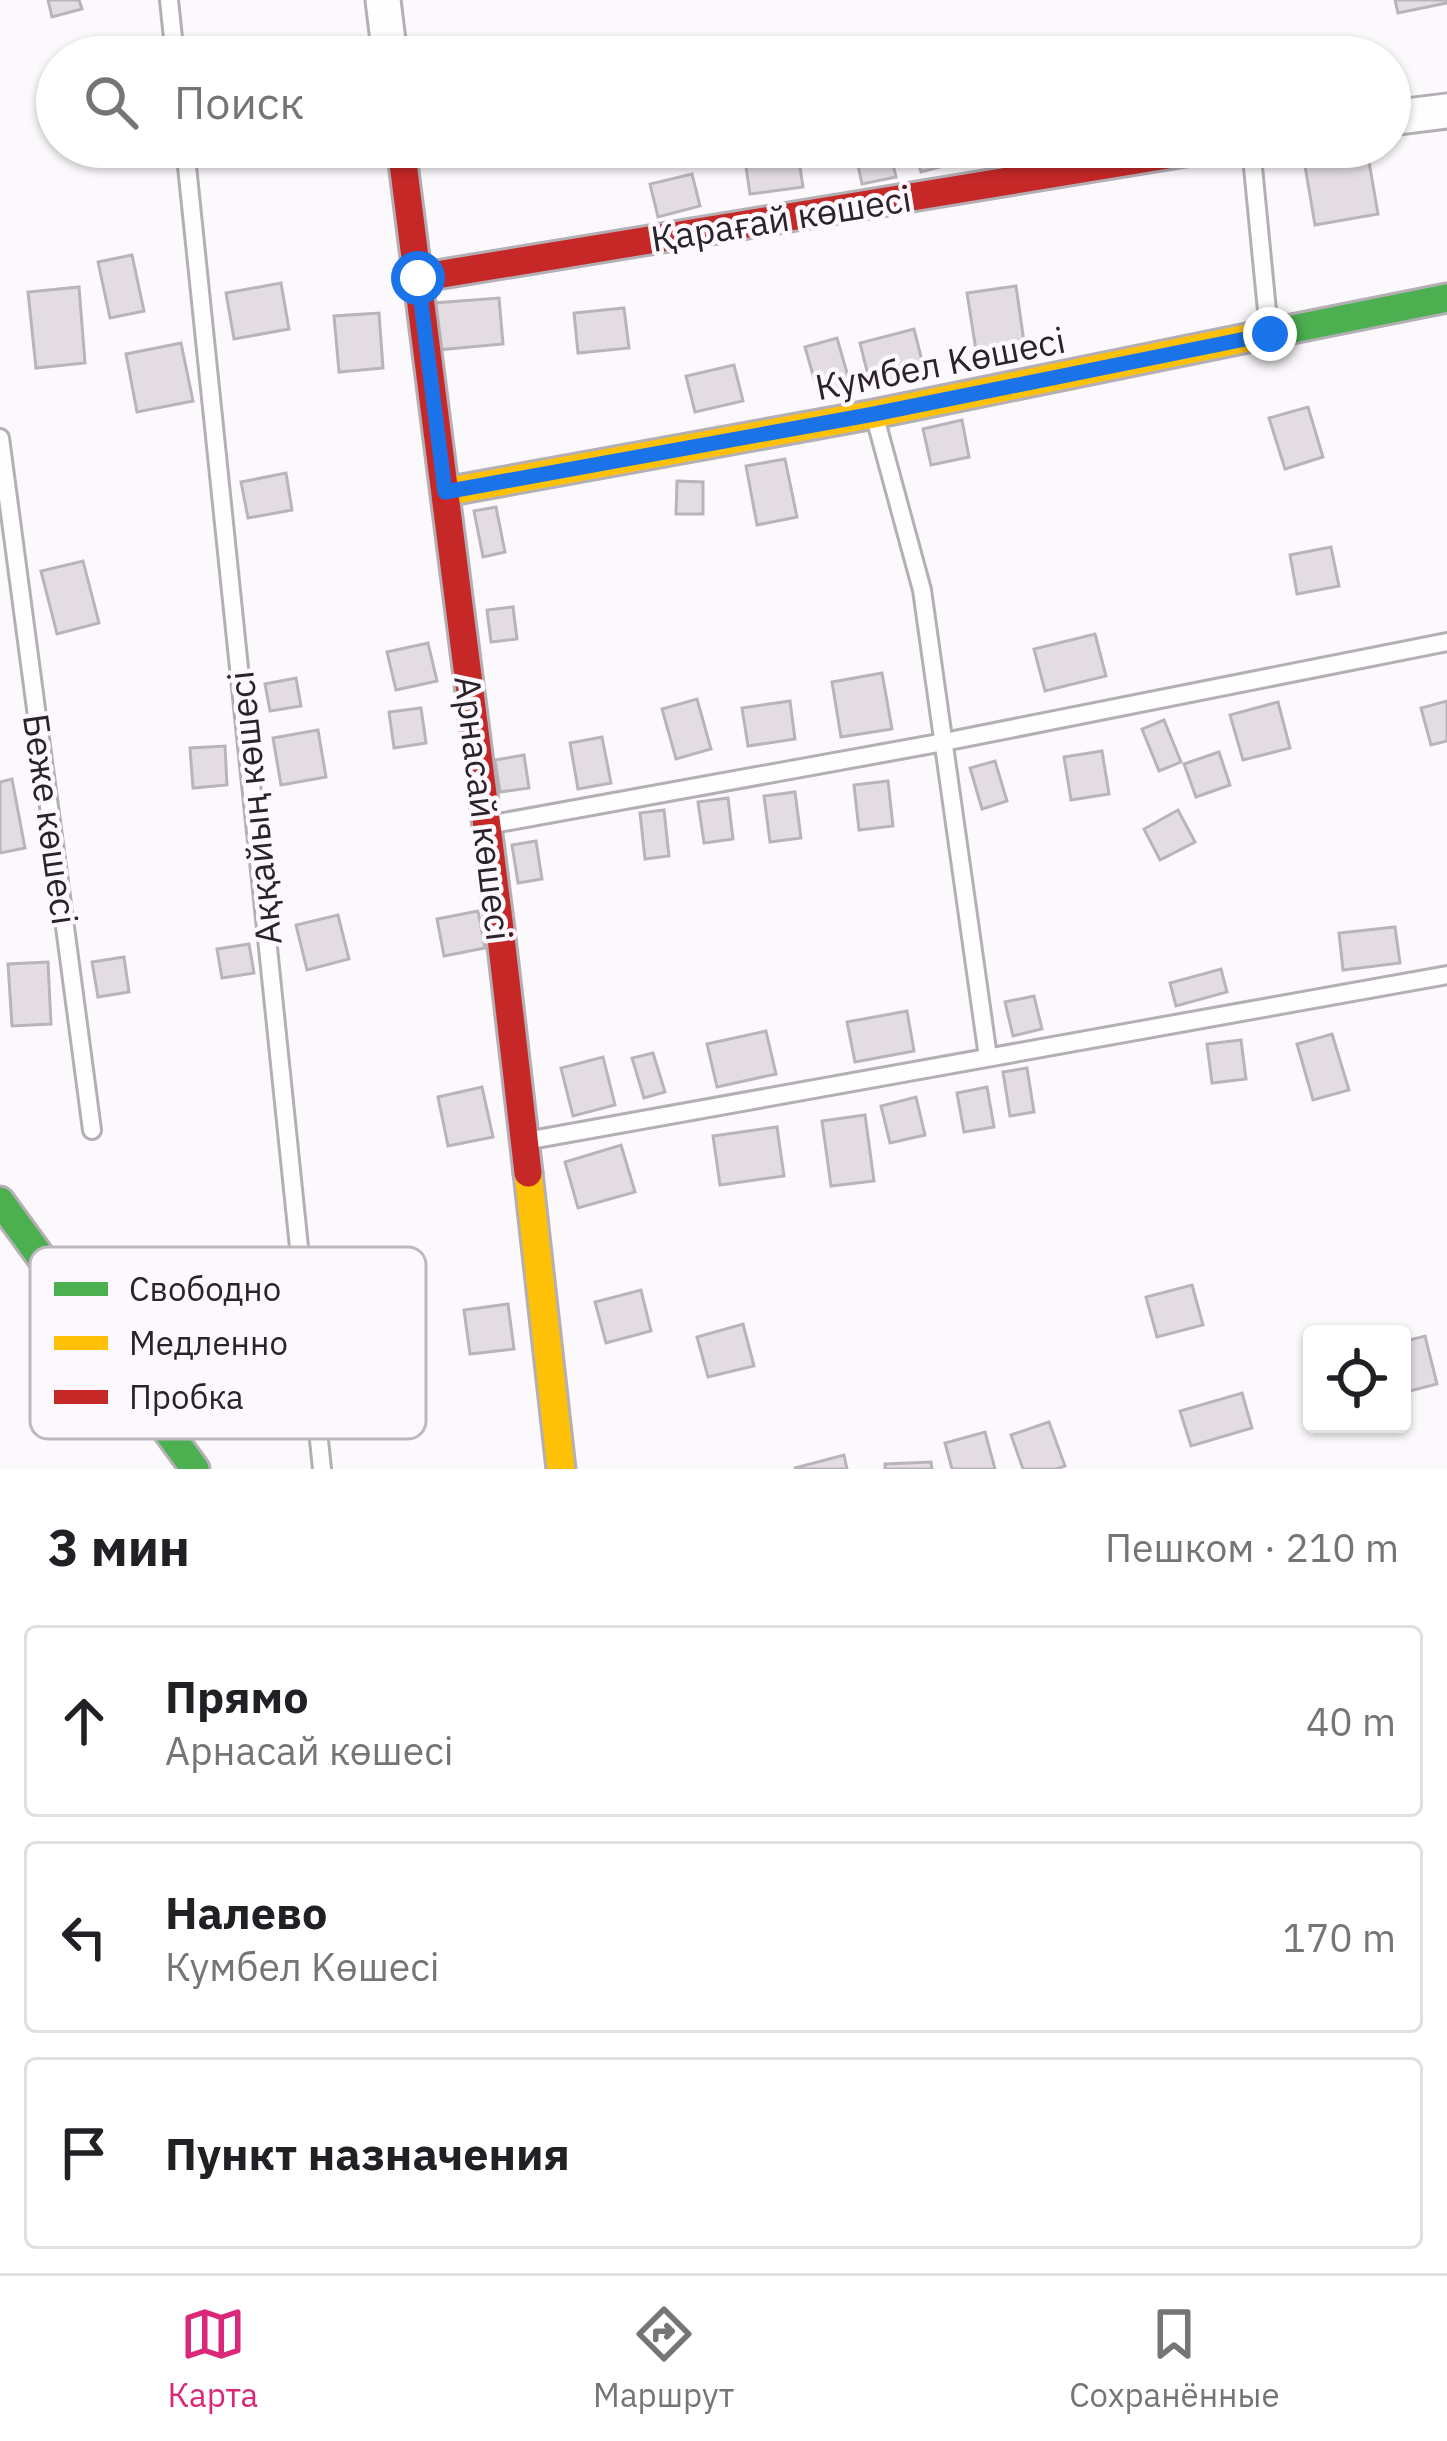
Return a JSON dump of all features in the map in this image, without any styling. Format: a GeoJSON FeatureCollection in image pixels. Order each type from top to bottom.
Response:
{"type":"FeatureCollection","features":[{"type":"Feature","properties":{"kind":"street"},"geometry":{"type":"LineString","coordinates":[[383,0],[387,36]]}},
{"type":"Feature","properties":{"kind":"street"},"geometry":{"type":"LineString","coordinates":[[1411,115],[1447,111]]}},
{"type":"Feature","properties":{"kind":"street","name":"Арнасай көшесі"},"geometry":{"type":"LineString","coordinates":[[404,168],[487,825],[561,1469]]}},
{"type":"Feature","properties":{"kind":"street","name":"Қарағай көшесі"},"geometry":{"type":"LineString","coordinates":[[418,278],[1088,168]]}},
{"type":"Feature","properties":{"kind":"street","name":"Кумбел Kөшесі"},"geometry":{"type":"LineString","coordinates":[[445,492],[874,414],[1447,298]]}},
{"type":"Feature","properties":{"kind":"street"},"geometry":{"type":"LineString","coordinates":[[0,1201],[33,1247]]}},
{"type":"Feature","properties":{"kind":"street"},"geometry":{"type":"LineString","coordinates":[[173,1439],[195,1469]]}},
{"type":"Feature","properties":{"kind":"lane"},"geometry":{"type":"LineString","coordinates":[[170,0],[173,36]]}},
{"type":"Feature","properties":{"kind":"lane","name":"Аққайың көшесі"},"geometry":{"type":"LineString","coordinates":[[187,168],[299,1247]]}},
{"type":"Feature","properties":{"kind":"lane"},"geometry":{"type":"LineString","coordinates":[[1253,168],[1270,334]]}},
{"type":"Feature","properties":{"kind":"lane"},"geometry":{"type":"LineString","coordinates":[[874,414],[922,590],[988,1057]]}},
{"type":"Feature","properties":{"kind":"lane","name":"Беже көшесі"},"geometry":{"type":"LineString","coordinates":[[0,437],[92,1130]]}},
{"type":"Feature","properties":{"kind":"lane"},"geometry":{"type":"LineString","coordinates":[[487,825],[944,742],[1447,642]]}},
{"type":"Feature","properties":{"kind":"lane"},"geometry":{"type":"LineString","coordinates":[[524,1141],[1447,975]]}},
{"type":"Feature","properties":{"kind":"lane","name":"Аққайың көшесі"},"geometry":{"type":"LineString","coordinates":[[319,1439],[322,1469]]}},
{"type":"Feature","properties":{"kind":"building"},"geometry":{"type":"Polygon","coordinates":[[[48,0],[79,0],[82,9],[52,17],[48,0]]]}},
{"type":"Feature","properties":{"kind":"building"},"geometry":{"type":"Polygon","coordinates":[[[1395,0],[1447,0],[1447,3],[1398,13],[1395,0]]]}},
{"type":"Feature","properties":{"kind":"building"},"geometry":{"type":"Polygon","coordinates":[[[746,168],[800,168],[803,187],[750,194],[746,168]]]}},
{"type":"Feature","properties":{"kind":"building"},"geometry":{"type":"Polygon","coordinates":[[[859,168],[894,168],[896,177],[862,184],[859,168]]]}},
{"type":"Feature","properties":{"kind":"building"},"geometry":{"type":"Polygon","coordinates":[[[1305,168],[1370,168],[1378,214],[1315,225],[1305,168]]]}},
{"type":"Feature","properties":{"kind":"building"},"geometry":{"type":"Polygon","coordinates":[[[692,174],[700,206],[658,217],[650,184],[692,174]]]}},
{"type":"Feature","properties":{"kind":"building"},"geometry":{"type":"Polygon","coordinates":[[[132,255],[144,311],[110,318],[98,262],[132,255]]]}},
{"type":"Feature","properties":{"kind":"building"},"geometry":{"type":"Polygon","coordinates":[[[281,283],[289,329],[234,339],[226,293],[281,283]]]}},
{"type":"Feature","properties":{"kind":"building"},"geometry":{"type":"Polygon","coordinates":[[[1016,286],[1026,356],[978,363],[967,293],[1016,286]]]}},
{"type":"Feature","properties":{"kind":"building"},"geometry":{"type":"Polygon","coordinates":[[[79,287],[85,363],[36,368],[28,292],[79,287]]]}},
{"type":"Feature","properties":{"kind":"building"},"geometry":{"type":"Polygon","coordinates":[[[499,298],[503,344],[437,350],[434,303],[499,298]]]}},
{"type":"Feature","properties":{"kind":"building"},"geometry":{"type":"Polygon","coordinates":[[[624,308],[629,348],[578,353],[574,313],[624,308]]]}},
{"type":"Feature","properties":{"kind":"building"},"geometry":{"type":"Polygon","coordinates":[[[379,313],[383,368],[339,372],[334,316],[379,313]]]}},
{"type":"Feature","properties":{"kind":"building"},"geometry":{"type":"Polygon","coordinates":[[[914,329],[925,373],[871,387],[860,343],[914,329]]]}},
{"type":"Feature","properties":{"kind":"building"},"geometry":{"type":"Polygon","coordinates":[[[837,338],[851,387],[819,396],[805,347],[837,338]]]}},
{"type":"Feature","properties":{"kind":"building"},"geometry":{"type":"Polygon","coordinates":[[[181,343],[193,401],[137,412],[126,354],[181,343]]]}},
{"type":"Feature","properties":{"kind":"building"},"geometry":{"type":"Polygon","coordinates":[[[734,365],[743,401],[695,412],[686,376],[734,365]]]}},
{"type":"Feature","properties":{"kind":"building"},"geometry":{"type":"Polygon","coordinates":[[[1308,407],[1323,457],[1285,469],[1269,418],[1308,407]]]}},
{"type":"Feature","properties":{"kind":"building"},"geometry":{"type":"Polygon","coordinates":[[[962,420],[969,457],[931,465],[923,429],[962,420]]]}},
{"type":"Feature","properties":{"kind":"building"},"geometry":{"type":"Polygon","coordinates":[[[785,459],[797,517],[757,525],[746,466],[785,459]]]}},
{"type":"Feature","properties":{"kind":"building"},"geometry":{"type":"Polygon","coordinates":[[[286,473],[292,510],[248,518],[241,482],[286,473]]]}},
{"type":"Feature","properties":{"kind":"building"},"geometry":{"type":"Polygon","coordinates":[[[677,481],[703,482],[703,514],[676,514],[677,481]]]}},
{"type":"Feature","properties":{"kind":"building"},"geometry":{"type":"Polygon","coordinates":[[[496,507],[505,552],[483,557],[474,511],[496,507]]]}},
{"type":"Feature","properties":{"kind":"building"},"geometry":{"type":"Polygon","coordinates":[[[1331,547],[1339,586],[1297,594],[1290,555],[1331,547]]]}},
{"type":"Feature","properties":{"kind":"building"},"geometry":{"type":"Polygon","coordinates":[[[83,561],[99,623],[57,634],[41,571],[83,561]]]}},
{"type":"Feature","properties":{"kind":"building"},"geometry":{"type":"Polygon","coordinates":[[[513,607],[517,639],[491,642],[487,610],[513,607]]]}},
{"type":"Feature","properties":{"kind":"building"},"geometry":{"type":"Polygon","coordinates":[[[1095,634],[1106,676],[1045,691],[1034,649],[1095,634]]]}},
{"type":"Feature","properties":{"kind":"building"},"geometry":{"type":"Polygon","coordinates":[[[428,643],[437,681],[396,690],[387,652],[428,643]]]}},
{"type":"Feature","properties":{"kind":"building"},"geometry":{"type":"Polygon","coordinates":[[[882,673],[892,729],[841,737],[832,682],[882,673]]]}},
{"type":"Feature","properties":{"kind":"building"},"geometry":{"type":"Polygon","coordinates":[[[296,678],[301,706],[270,711],[265,684],[296,678]]]}},
{"type":"Feature","properties":{"kind":"building"},"geometry":{"type":"Polygon","coordinates":[[[697,699],[711,749],[676,759],[662,709],[697,699]]]}},
{"type":"Feature","properties":{"kind":"building"},"geometry":{"type":"Polygon","coordinates":[[[790,701],[795,739],[748,746],[742,708],[790,701]]]}},
{"type":"Feature","properties":{"kind":"building"},"geometry":{"type":"Polygon","coordinates":[[[1447,701],[1447,741],[1431,745],[1421,708],[1447,701]]]}},
{"type":"Feature","properties":{"kind":"building"},"geometry":{"type":"Polygon","coordinates":[[[1278,702],[1290,748],[1243,760],[1230,715],[1278,702]]]}},
{"type":"Feature","properties":{"kind":"building"},"geometry":{"type":"Polygon","coordinates":[[[421,708],[426,743],[394,748],[389,712],[421,708]]]}},
{"type":"Feature","properties":{"kind":"building"},"geometry":{"type":"Polygon","coordinates":[[[1164,720],[1181,762],[1159,771],[1142,729],[1164,720]]]}},
{"type":"Feature","properties":{"kind":"building"},"geometry":{"type":"Polygon","coordinates":[[[318,730],[326,777],[281,785],[273,738],[318,730]]]}},
{"type":"Feature","properties":{"kind":"building"},"geometry":{"type":"Polygon","coordinates":[[[602,737],[611,783],[578,789],[570,743],[602,737]]]}},
{"type":"Feature","properties":{"kind":"building"},"geometry":{"type":"Polygon","coordinates":[[[225,746],[227,785],[193,788],[190,748],[225,746]]]}},
{"type":"Feature","properties":{"kind":"building"},"geometry":{"type":"Polygon","coordinates":[[[1102,751],[1109,794],[1071,800],[1064,757],[1102,751]]]}},
{"type":"Feature","properties":{"kind":"building"},"geometry":{"type":"Polygon","coordinates":[[[1219,752],[1230,785],[1196,797],[1184,764],[1219,752]]]}},
{"type":"Feature","properties":{"kind":"building"},"geometry":{"type":"Polygon","coordinates":[[[524,755],[529,788],[500,792],[495,760],[524,755]]]}},
{"type":"Feature","properties":{"kind":"building"},"geometry":{"type":"Polygon","coordinates":[[[995,761],[1007,801],[982,809],[970,768],[995,761]]]}},
{"type":"Feature","properties":{"kind":"building"},"geometry":{"type":"Polygon","coordinates":[[[12,779],[25,848],[0,853],[0,782],[12,779]]]}},
{"type":"Feature","properties":{"kind":"building"},"geometry":{"type":"Polygon","coordinates":[[[888,781],[893,826],[859,830],[854,785],[888,781]]]}},
{"type":"Feature","properties":{"kind":"building"},"geometry":{"type":"Polygon","coordinates":[[[795,792],[801,838],[770,842],[764,796],[795,792]]]}},
{"type":"Feature","properties":{"kind":"building"},"geometry":{"type":"Polygon","coordinates":[[[728,798],[733,839],[704,843],[698,802],[728,798]]]}},
{"type":"Feature","properties":{"kind":"building"},"geometry":{"type":"Polygon","coordinates":[[[664,810],[669,856],[645,859],[640,813],[664,810]]]}},
{"type":"Feature","properties":{"kind":"building"},"geometry":{"type":"Polygon","coordinates":[[[1178,810],[1195,842],[1160,860],[1144,829],[1178,810]]]}},
{"type":"Feature","properties":{"kind":"building"},"geometry":{"type":"Polygon","coordinates":[[[536,841],[542,879],[518,883],[512,845],[536,841]]]}},
{"type":"Feature","properties":{"kind":"building"},"geometry":{"type":"Polygon","coordinates":[[[478,911],[485,948],[444,956],[437,919],[478,911]]]}},
{"type":"Feature","properties":{"kind":"building"},"geometry":{"type":"Polygon","coordinates":[[[338,915],[349,959],[307,970],[296,925],[338,915]]]}},
{"type":"Feature","properties":{"kind":"building"},"geometry":{"type":"Polygon","coordinates":[[[1395,927],[1400,963],[1343,970],[1339,933],[1395,927]]]}},
{"type":"Feature","properties":{"kind":"building"},"geometry":{"type":"Polygon","coordinates":[[[249,944],[254,973],[222,978],[217,949],[249,944]]]}},
{"type":"Feature","properties":{"kind":"building"},"geometry":{"type":"Polygon","coordinates":[[[124,957],[129,992],[98,997],[92,962],[124,957]]]}},
{"type":"Feature","properties":{"kind":"building"},"geometry":{"type":"Polygon","coordinates":[[[48,962],[51,1024],[12,1026],[8,964],[48,962]]]}},
{"type":"Feature","properties":{"kind":"building"},"geometry":{"type":"Polygon","coordinates":[[[1221,969],[1227,992],[1176,1006],[1170,983],[1221,969]]]}},
{"type":"Feature","properties":{"kind":"building"},"geometry":{"type":"Polygon","coordinates":[[[1034,996],[1042,1029],[1013,1036],[1005,1002],[1034,996]]]}},
{"type":"Feature","properties":{"kind":"building"},"geometry":{"type":"Polygon","coordinates":[[[907,1011],[914,1051],[855,1062],[847,1022],[907,1011]]]}},
{"type":"Feature","properties":{"kind":"building"},"geometry":{"type":"Polygon","coordinates":[[[766,1031],[776,1074],[717,1087],[707,1044],[766,1031]]]}},
{"type":"Feature","properties":{"kind":"building"},"geometry":{"type":"Polygon","coordinates":[[[1332,1034],[1349,1090],[1313,1100],[1297,1044],[1332,1034]]]}},
{"type":"Feature","properties":{"kind":"building"},"geometry":{"type":"Polygon","coordinates":[[[1241,1040],[1246,1079],[1212,1083],[1207,1044],[1241,1040]]]}},
{"type":"Feature","properties":{"kind":"building"},"geometry":{"type":"Polygon","coordinates":[[[653,1053],[665,1092],[644,1098],[632,1058],[653,1053]]]}},
{"type":"Feature","properties":{"kind":"building"},"geometry":{"type":"Polygon","coordinates":[[[603,1057],[615,1105],[573,1116],[561,1068],[603,1057]]]}},
{"type":"Feature","properties":{"kind":"building"},"geometry":{"type":"Polygon","coordinates":[[[1027,1068],[1034,1112],[1010,1116],[1003,1072],[1027,1068]]]}},
{"type":"Feature","properties":{"kind":"building"},"geometry":{"type":"Polygon","coordinates":[[[482,1087],[493,1137],[448,1146],[438,1097],[482,1087]]]}},
{"type":"Feature","properties":{"kind":"building"},"geometry":{"type":"Polygon","coordinates":[[[987,1087],[994,1127],[964,1132],[957,1093],[987,1087]]]}},
{"type":"Feature","properties":{"kind":"building"},"geometry":{"type":"Polygon","coordinates":[[[916,1097],[925,1135],[890,1143],[881,1106],[916,1097]]]}},
{"type":"Feature","properties":{"kind":"building"},"geometry":{"type":"Polygon","coordinates":[[[865,1115],[874,1181],[831,1186],[822,1121],[865,1115]]]}},
{"type":"Feature","properties":{"kind":"building"},"geometry":{"type":"Polygon","coordinates":[[[777,1127],[784,1176],[720,1185],[713,1136],[777,1127]]]}},
{"type":"Feature","properties":{"kind":"building"},"geometry":{"type":"Polygon","coordinates":[[[621,1145],[635,1192],[578,1208],[565,1162],[621,1145]]]}},
{"type":"Feature","properties":{"kind":"building"},"geometry":{"type":"Polygon","coordinates":[[[1192,1285],[1203,1325],[1157,1337],[1146,1297],[1192,1285]]]}},
{"type":"Feature","properties":{"kind":"building"},"geometry":{"type":"Polygon","coordinates":[[[641,1290],[651,1331],[606,1343],[595,1302],[641,1290]]]}},
{"type":"Feature","properties":{"kind":"building"},"geometry":{"type":"Polygon","coordinates":[[[508,1304],[514,1349],[470,1354],[464,1310],[508,1304]]]}},
{"type":"Feature","properties":{"kind":"building"},"geometry":{"type":"Polygon","coordinates":[[[743,1324],[754,1366],[708,1377],[697,1337],[743,1324]]]}},
{"type":"Feature","properties":{"kind":"building"},"geometry":{"type":"Polygon","coordinates":[[[1425,1336],[1437,1384],[1411,1391],[1411,1340],[1425,1336]]]}},
{"type":"Feature","properties":{"kind":"building"},"geometry":{"type":"Polygon","coordinates":[[[1242,1393],[1252,1428],[1191,1446],[1180,1411],[1242,1393]]]}},
{"type":"Feature","properties":{"kind":"building"},"geometry":{"type":"Polygon","coordinates":[[[1049,1422],[1065,1466],[1023,1469],[1011,1435],[1049,1422]]]}},
{"type":"Feature","properties":{"kind":"building"},"geometry":{"type":"Polygon","coordinates":[[[985,1432],[995,1469],[952,1469],[945,1443],[985,1432]]]}},
{"type":"Feature","properties":{"kind":"building"},"geometry":{"type":"Polygon","coordinates":[[[844,1455],[847,1469],[795,1469],[795,1468],[844,1455]]]}},
{"type":"Feature","properties":{"kind":"building"},"geometry":{"type":"Polygon","coordinates":[[[931,1462],[932,1469],[885,1469],[885,1464],[931,1462]]]}},
{"type":"Feature","properties":{"kind":"traffic: fast"},"geometry":{"type":"LineString","coordinates":[[1257,336],[1447,298]]}},
{"type":"Feature","properties":{"kind":"traffic: fast"},"geometry":{"type":"LineString","coordinates":[[0,1201],[33,1247]]}},
{"type":"Feature","properties":{"kind":"traffic: fast"},"geometry":{"type":"LineString","coordinates":[[173,1439],[195,1469]]}},
{"type":"Feature","properties":{"kind":"traffic: slow"},"geometry":{"type":"LineString","coordinates":[[445,492],[874,414],[1257,336]]}},
{"type":"Feature","properties":{"kind":"traffic: slow"},"geometry":{"type":"LineString","coordinates":[[528,1173],[561,1469]]}},
{"type":"Feature","properties":{"kind":"traffic: jam"},"geometry":{"type":"LineString","coordinates":[[404,168],[528,1173]]}},
{"type":"Feature","properties":{"kind":"traffic: jam"},"geometry":{"type":"LineString","coordinates":[[418,278],[1088,168]]}},
{"type":"Feature","properties":{"kind":"route"},"geometry":{"type":"LineString","coordinates":[[418,278],[445,492],[874,414],[1270,334]]}}]}
